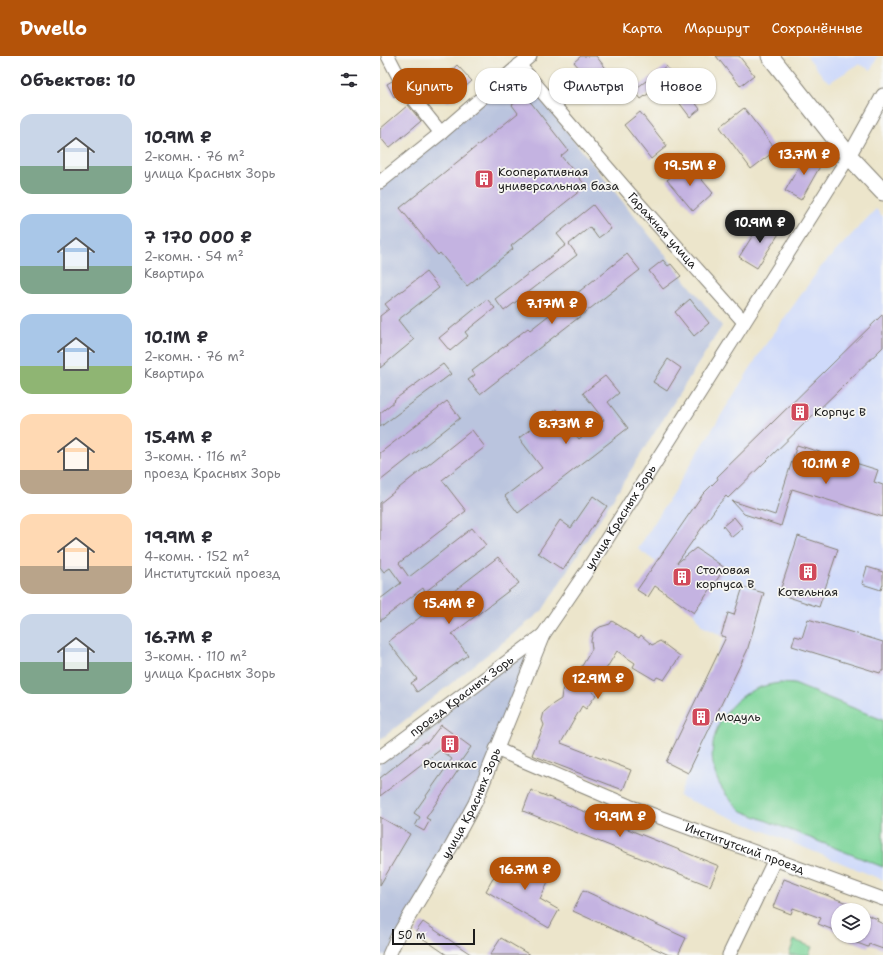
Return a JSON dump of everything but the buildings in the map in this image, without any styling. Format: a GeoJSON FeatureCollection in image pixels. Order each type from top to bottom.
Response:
{"type":"FeatureCollection","features":[{"type":"Feature","properties":{"kind":"main road"},"geometry":{"type":"LineString","coordinates":[[770,56],[849,156],[883,192]]}},
{"type":"Feature","properties":{"kind":"street"},"geometry":{"type":"LineString","coordinates":[[388,56],[404,87],[440,133]]}},
{"type":"Feature","properties":{"kind":"street"},"geometry":{"type":"LineString","coordinates":[[380,182],[530,56]]}},
{"type":"Feature","properties":{"kind":"street","name":"Гаражная улица"},"geometry":{"type":"LineString","coordinates":[[519,65],[625,188],[744,322]]}},
{"type":"Feature","properties":{"kind":"street","name":"улица Красных Зорь"},"geometry":{"type":"LineString","coordinates":[[389,955],[398,935],[451,848],[475,803],[543,635],[586,572],[849,156],[883,96]]}},
{"type":"Feature","properties":{"kind":"street","name":"проезд Красных Зорь"},"geometry":{"type":"LineString","coordinates":[[380,757],[543,635]]}},
{"type":"Feature","properties":{"kind":"street","name":"Институтский проезд"},"geometry":{"type":"LineString","coordinates":[[496,749],[630,806],[883,899]]}},
{"type":"Feature","properties":{"kind":"street"},"geometry":{"type":"LineString","coordinates":[[729,955],[775,859]]}},
{"type":"Feature","properties":{"kind":"shaded area"},"geometry":{"type":"Polygon","coordinates":[[[807,56],[878,56],[871,70],[859,64],[830,82],[824,78],[807,56]]]}},
{"type":"Feature","properties":{"kind":"shaded area"},"geometry":{"type":"Polygon","coordinates":[[[541,100],[722,326],[542,611],[380,740],[380,188],[481,104],[541,104],[541,100]]]}},
{"type":"Feature","properties":{"kind":"shaded area"},"geometry":{"type":"Polygon","coordinates":[[[876,209],[883,217],[883,880],[679,796],[688,773],[666,762],[725,637],[702,626],[694,613],[655,586],[648,597],[637,590],[656,562],[638,549],[761,351],[820,268],[876,209]]]}},
{"type":"Feature","properties":{"kind":"shaded area"},"geometry":{"type":"Polygon","coordinates":[[[541,638],[475,803],[388,955],[380,955],[380,758],[541,638]]]}},
{"type":"Feature","properties":{"kind":"green space"},"geometry":{"type":"Polygon","coordinates":[[[780,683],[794,684],[883,720],[883,867],[742,811],[725,793],[717,779],[713,764],[712,750],[715,735],[721,721],[729,709],[740,698],[753,690],[766,685],[780,683]]]}},
{"type":"Feature","properties":{"kind":"green space"},"geometry":{"type":"Polygon","coordinates":[[[794,940],[812,947],[809,955],[789,955],[794,940]]]}},
{"type":"Feature","properties":{"kind":"place","name":"Кооперативная универсальная база"},"geometry":{"type":"Point","coordinates":[484,179]}},
{"type":"Feature","properties":{"kind":"place","name":"Корпус В"},"geometry":{"type":"Point","coordinates":[800,412]}},
{"type":"Feature","properties":{"kind":"place","name":"Котельная"},"geometry":{"type":"Point","coordinates":[808,572]}},
{"type":"Feature","properties":{"kind":"place","name":"Столовая корпуса В"},"geometry":{"type":"Point","coordinates":[682,577]}},
{"type":"Feature","properties":{"kind":"place","name":"Модуль"},"geometry":{"type":"Point","coordinates":[701,717]}},
{"type":"Feature","properties":{"kind":"place","name":"Росинкас"},"geometry":{"type":"Point","coordinates":[450,744]}}]}
